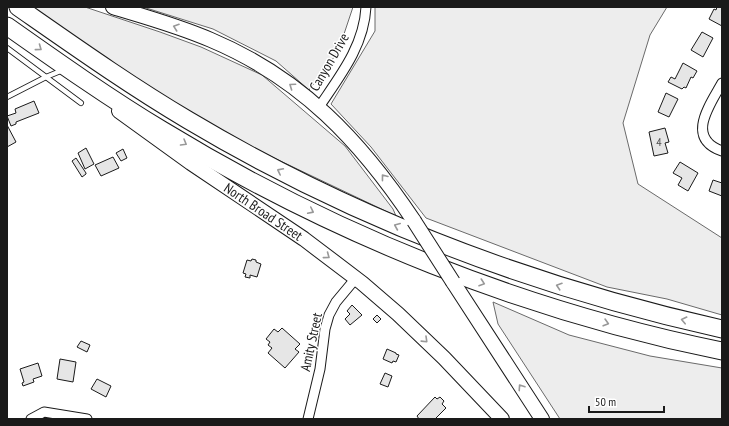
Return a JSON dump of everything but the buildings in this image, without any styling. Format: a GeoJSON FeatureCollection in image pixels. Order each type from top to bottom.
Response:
{"type":"FeatureCollection","features":[{"type":"Feature","properties":{"kind":"highway"},"geometry":{"type":"LineString","coordinates":[[18,7],[113,73],[189,121],[276,169],[364,212],[449,248],[546,282],[632,307],[722,329]]}},
{"type":"Feature","properties":{"kind":"highway","name":"North Broad Street"},"geometry":{"type":"LineString","coordinates":[[7,26],[103,93]]}},
{"type":"Feature","properties":{"kind":"highway"},"geometry":{"type":"LineString","coordinates":[[103,93],[165,132],[274,193],[328,220],[419,259],[506,292],[574,314],[662,338],[722,351]]}},
{"type":"Feature","properties":{"kind":"main road"},"geometry":{"type":"LineString","coordinates":[[113,7],[185,30],[232,50],[281,79],[319,107],[357,146],[391,186],[542,419]]}},
{"type":"Feature","properties":{"kind":"main road","name":"North Broad Street"},"geometry":{"type":"LineString","coordinates":[[103,93],[122,114],[130,120],[298,235],[356,278],[418,333],[468,382],[502,419]]}},
{"type":"Feature","properties":{"kind":"street","name":"Canyon Drive"},"geometry":{"type":"LineString","coordinates":[[319,107],[351,58],[360,40],[365,20],[366,7]]}},
{"type":"Feature","properties":{"kind":"street"},"geometry":{"type":"LineString","coordinates":[[722,83],[703,118],[702,127],[703,135],[707,142],[722,151]]}},
{"type":"Feature","properties":{"kind":"street","name":"Amity Street"},"geometry":{"type":"LineString","coordinates":[[308,419],[320,369],[325,329],[329,315],[336,302],[356,278]]}},
{"type":"Feature","properties":{"kind":"street"},"geometry":{"type":"LineString","coordinates":[[31,419],[44,412],[87,419]]}},
{"type":"Feature","properties":{"kind":"lane"},"geometry":{"type":"LineString","coordinates":[[7,48],[80,103]]}},
{"type":"Feature","properties":{"kind":"lane"},"geometry":{"type":"LineString","coordinates":[[7,97],[66,68]]}},
{"type":"Feature","properties":{"kind":"shaded area"},"geometry":{"type":"Polygon","coordinates":[[[32,7],[85,7],[201,47],[262,75],[345,146],[393,209],[396,216],[253,148],[174,103],[62,29],[32,7]]]}},
{"type":"Feature","properties":{"kind":"shaded area"},"geometry":{"type":"Polygon","coordinates":[[[143,7],[353,7],[338,52],[309,90],[276,61],[213,29],[143,7]]]}},
{"type":"Feature","properties":{"kind":"shaded area"},"geometry":{"type":"Polygon","coordinates":[[[375,7],[667,7],[650,35],[623,123],[638,184],[722,238],[722,315],[667,299],[607,287],[426,218],[371,147],[331,104],[375,31],[375,7]]]}},
{"type":"Feature","properties":{"kind":"shaded area"},"geometry":{"type":"Polygon","coordinates":[[[493,302],[569,335],[650,356],[722,368],[722,419],[560,419],[498,324],[493,302]]]}}]}
